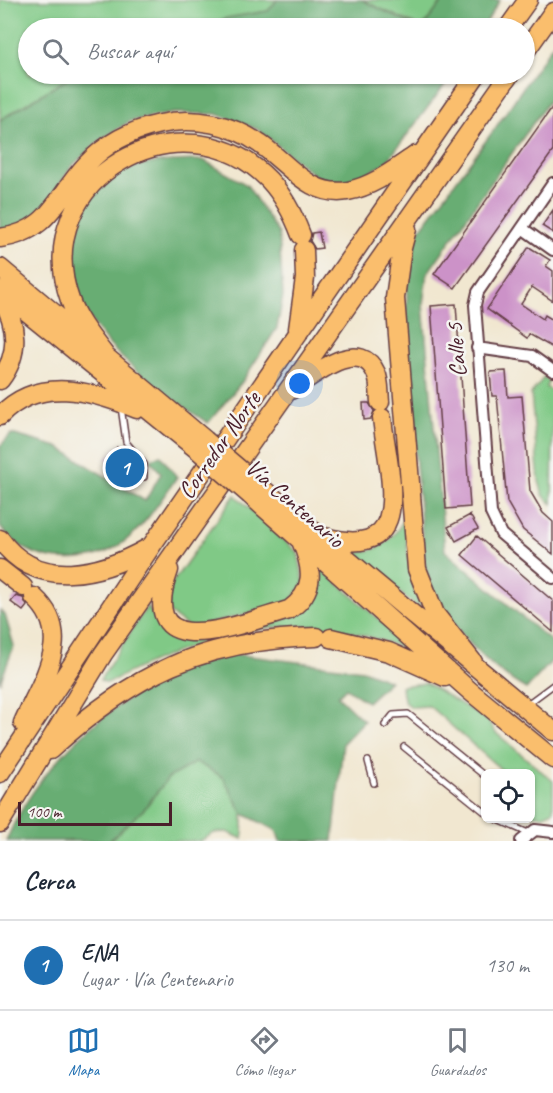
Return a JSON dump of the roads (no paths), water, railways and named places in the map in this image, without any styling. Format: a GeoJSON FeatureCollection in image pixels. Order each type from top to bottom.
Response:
{"type":"FeatureCollection","features":[{"type":"Feature","properties":{"kind":"highway"},"geometry":{"type":"LineString","coordinates":[[515,18],[524,4]]}},
{"type":"Feature","properties":{"kind":"highway"},"geometry":{"type":"LineString","coordinates":[[535,38],[553,12]]}},
{"type":"Feature","properties":{"kind":"highway","name":"Corredor Norte"},"geometry":{"type":"LineString","coordinates":[[3,768],[152,545],[470,84]]}},
{"type":"Feature","properties":{"kind":"highway","name":"Corredor Norte"},"geometry":{"type":"LineString","coordinates":[[0,823],[103,654],[503,84]]}},
{"type":"Feature","properties":{"kind":"highway"},"geometry":{"type":"LineString","coordinates":[[0,238],[22,234],[42,222],[85,165],[107,146],[132,132],[163,123],[195,121],[234,130],[259,143],[309,184],[337,192],[373,183],[425,149]]}},
{"type":"Feature","properties":{"kind":"highway"},"geometry":{"type":"LineString","coordinates":[[104,354],[84,328],[70,301],[64,274],[63,246],[71,212],[79,198],[112,164],[141,150],[171,144],[204,146],[231,154],[256,168],[287,203],[302,242],[305,278],[297,335]]}},
{"type":"Feature","properties":{"kind":"highway"},"geometry":{"type":"LineString","coordinates":[[411,215],[402,248],[395,298],[414,549],[424,591],[435,614],[473,662]]}},
{"type":"Feature","properties":{"kind":"highway","name":"Vía Centenario"},"geometry":{"type":"LineString","coordinates":[[0,268],[104,354],[201,445],[254,490],[321,536],[553,731]]}},
{"type":"Feature","properties":{"kind":"highway","name":"Vía Centenario"},"geometry":{"type":"LineString","coordinates":[[0,290],[155,416],[201,445]]}},
{"type":"Feature","properties":{"kind":"highway"},"geometry":{"type":"LineString","coordinates":[[0,295],[10,314],[15,338],[12,359],[0,380]]}},
{"type":"Feature","properties":{"kind":"highway"},"geometry":{"type":"LineString","coordinates":[[282,396],[331,364],[345,358],[358,358],[369,363],[377,374],[392,505],[388,523],[381,534],[368,541],[346,543],[321,536]]}},
{"type":"Feature","properties":{"kind":"highway"},"geometry":{"type":"LineString","coordinates":[[0,416],[19,401],[41,391],[53,390],[91,393],[155,416]]}},
{"type":"Feature","properties":{"kind":"highway","name":"Vía Centenario"},"geometry":{"type":"LineString","coordinates":[[254,490],[299,537],[470,691],[553,759]]}},
{"type":"Feature","properties":{"kind":"highway"},"geometry":{"type":"LineString","coordinates":[[178,546],[161,594],[162,609],[166,619],[178,630],[196,634],[289,610],[297,604],[307,587],[310,573],[310,562],[299,537]]}},
{"type":"Feature","properties":{"kind":"highway"},"geometry":{"type":"LineString","coordinates":[[0,540],[11,553],[32,565],[73,574],[115,565],[152,545]]}},
{"type":"Feature","properties":{"kind":"highway"},"geometry":{"type":"LineString","coordinates":[[0,569],[49,612],[56,633],[50,660],[3,768]]}},
{"type":"Feature","properties":{"kind":"highway"},"geometry":{"type":"LineString","coordinates":[[33,766],[84,719],[151,673],[216,649],[286,638],[324,638],[389,652],[439,673],[470,691]]}},
{"type":"Feature","properties":{"kind":"street","name":"Calle 5"},"geometry":{"type":"LineString","coordinates":[[553,183],[478,292],[475,305],[491,513],[501,534],[553,578]]}},
{"type":"Feature","properties":{"kind":"street"},"geometry":{"type":"LineString","coordinates":[[522,228],[553,250]]}},
{"type":"Feature","properties":{"kind":"street"},"geometry":{"type":"LineString","coordinates":[[477,348],[532,356],[553,371]]}},
{"type":"Feature","properties":{"kind":"street"},"geometry":{"type":"LineString","coordinates":[[524,837],[535,830],[553,831]]}},
{"type":"Feature","properties":{"kind":"lane"},"geometry":{"type":"LineString","coordinates":[[121,402],[126,442],[144,464],[144,477]]}},
{"type":"Feature","properties":{"kind":"lane"},"geometry":{"type":"LineString","coordinates":[[524,706],[553,685]]}},
{"type":"Feature","properties":{"kind":"lane"},"geometry":{"type":"LineString","coordinates":[[385,725],[393,715],[408,714],[481,773]]}},
{"type":"Feature","properties":{"kind":"lane"},"geometry":{"type":"LineString","coordinates":[[404,747],[481,808]]}},
{"type":"Feature","properties":{"kind":"lane"},"geometry":{"type":"LineString","coordinates":[[368,761],[374,783]]}},
{"type":"Feature","properties":{"kind":"lane"},"geometry":{"type":"LineString","coordinates":[[501,823],[524,837]]}},
{"type":"Feature","properties":{"kind":"place","name":"ENA"},"geometry":{"type":"Point","coordinates":[125,468]}}]}
